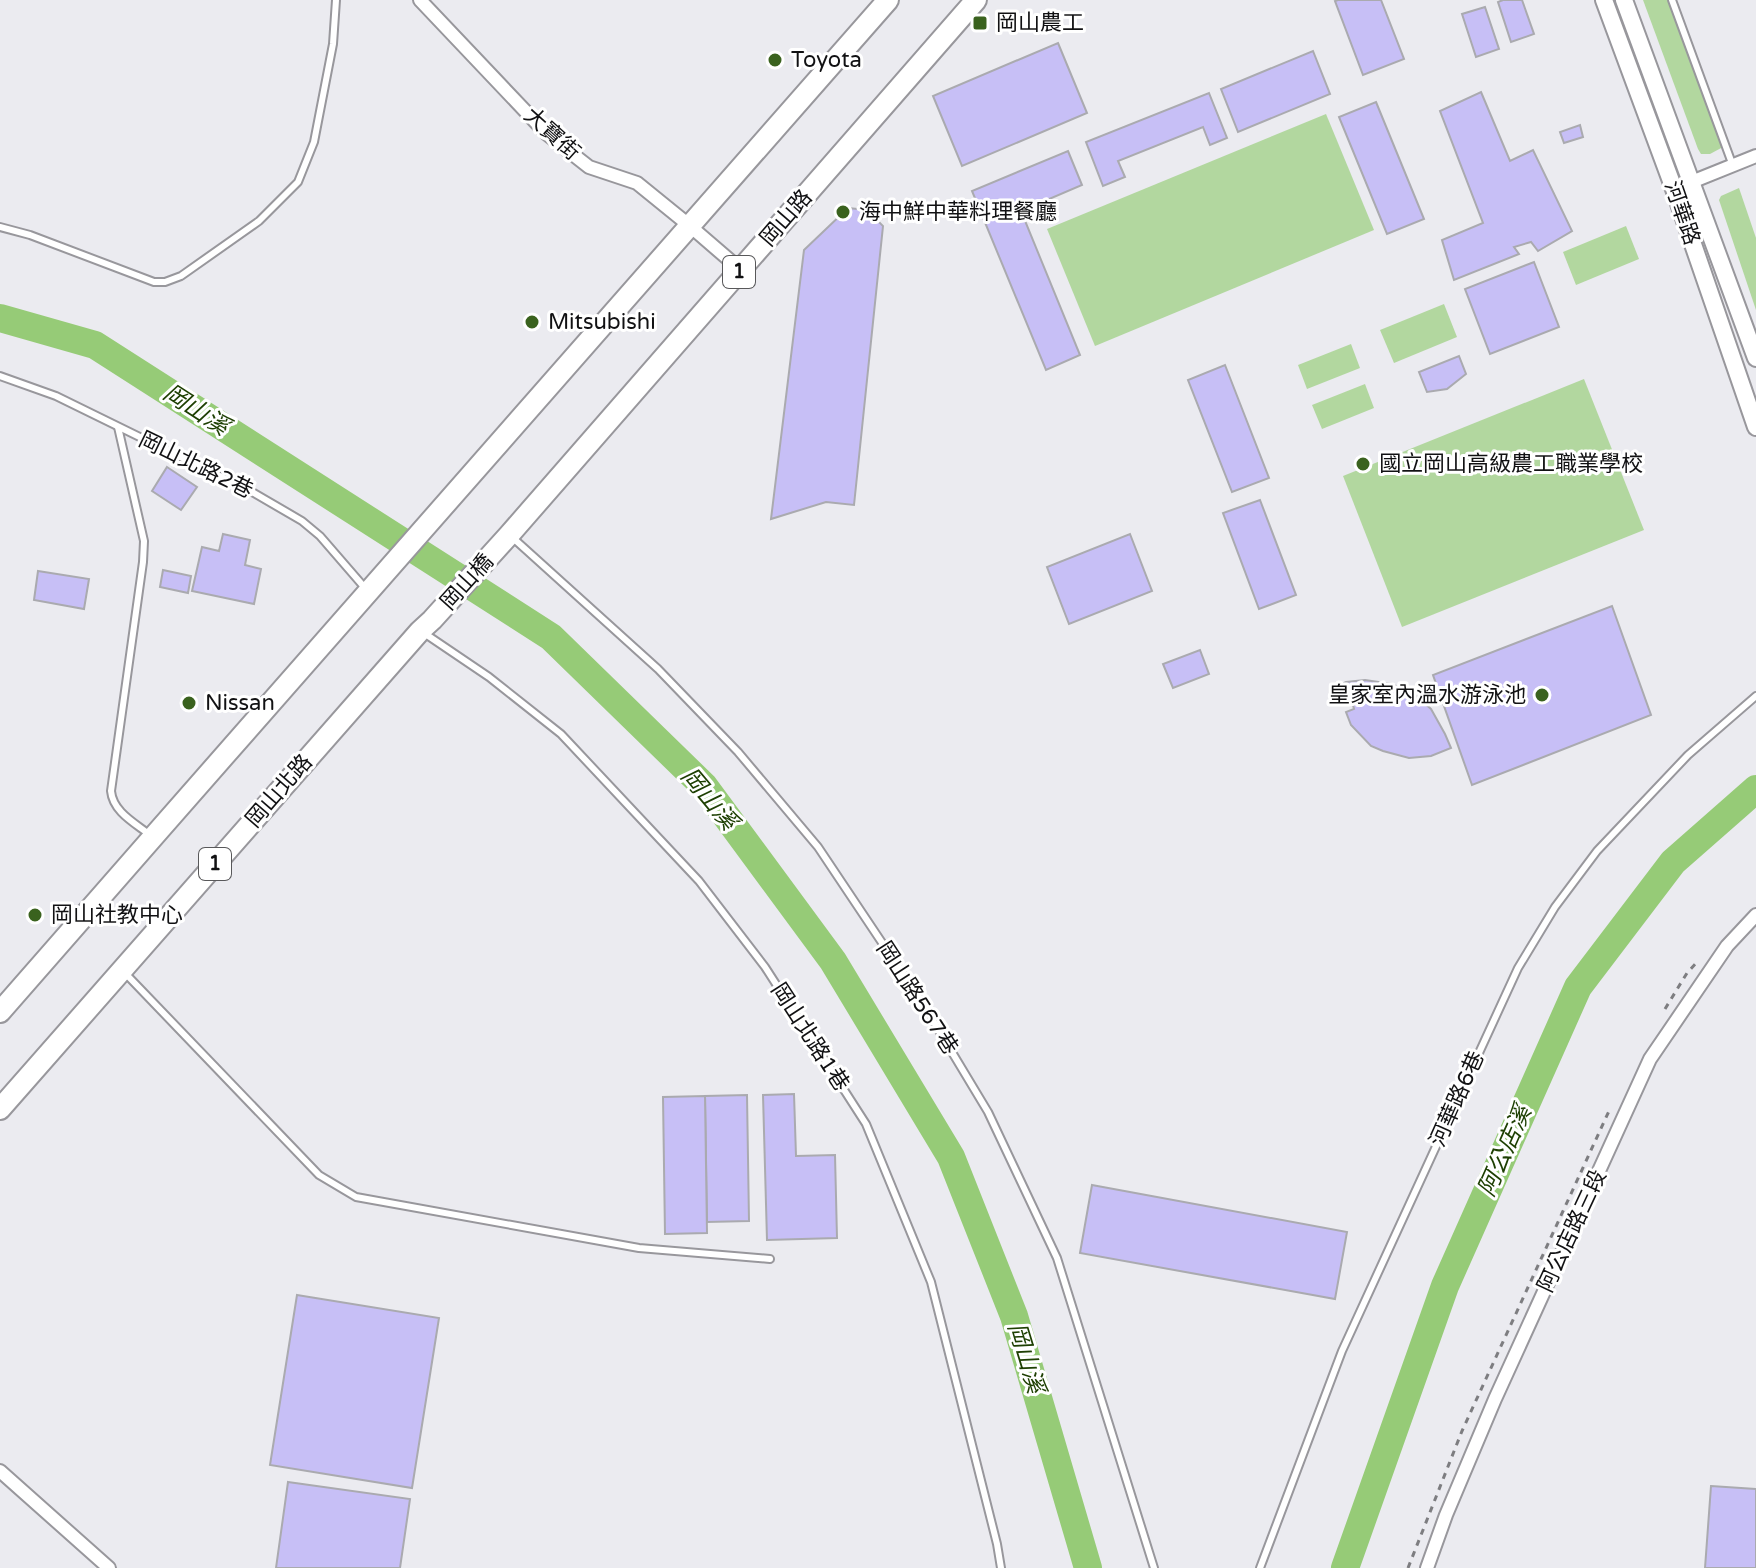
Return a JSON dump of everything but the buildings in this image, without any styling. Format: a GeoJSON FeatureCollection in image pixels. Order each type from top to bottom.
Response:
{"type":"FeatureCollection","features":[{"type":"Feature","properties":{"kind":"main road"},"geometry":{"type":"LineString","coordinates":[[0,1012],[888,0]]}},
{"type":"Feature","properties":{"kind":"main road","name":"岡山路"},"geometry":{"type":"LineString","coordinates":[[505,539],[976,0]]}},
{"type":"Feature","properties":{"kind":"main road","name":"岡山橋"},"geometry":{"type":"LineString","coordinates":[[426,625],[505,539]]}},
{"type":"Feature","properties":{"kind":"main road","name":"岡山北路"},"geometry":{"type":"LineString","coordinates":[[0,1109],[426,625]]}},
{"type":"Feature","properties":{"kind":"street","name":"大寶街"},"geometry":{"type":"LineString","coordinates":[[420,0],[547,134],[589,167],[637,183],[741,270]]}},
{"type":"Feature","properties":{"kind":"street","name":"河華路"},"geometry":{"type":"LineString","coordinates":[[1604,0],[1674,189],[1756,427]]}},
{"type":"Feature","properties":{"kind":"street","name":"河華路"},"geometry":{"type":"LineString","coordinates":[[1624,0],[1756,358]]}},
{"type":"Feature","properties":{"kind":"street"},"geometry":{"type":"LineString","coordinates":[[1674,189],[1756,156]]}},
{"type":"Feature","properties":{"kind":"street","name":"阿公店路三段"},"geometry":{"type":"LineString","coordinates":[[1427,1568],[1495,1399],[1650,1059],[1727,946],[1756,915]]}},
{"type":"Feature","properties":{"kind":"street"},"geometry":{"type":"LineString","coordinates":[[0,1471],[109,1568]]}},
{"type":"Feature","properties":{"kind":"lane"},"geometry":{"type":"LineString","coordinates":[[0,227],[30,235],[154,282],[181,276],[259,221],[298,182],[314,142],[333,44],[336,0]]}},
{"type":"Feature","properties":{"kind":"lane"},"geometry":{"type":"LineString","coordinates":[[1672,0],[1733,166]]}},
{"type":"Feature","properties":{"kind":"lane","name":"岡山北路2巷"},"geometry":{"type":"LineString","coordinates":[[0,376],[56,396],[254,493],[302,521],[320,536],[367,591]]}},
{"type":"Feature","properties":{"kind":"lane"},"geometry":{"type":"LineString","coordinates":[[118,427],[144,541],[111,791],[117,809],[153,837]]}},
{"type":"Feature","properties":{"kind":"lane","name":"岡山路567巷"},"geometry":{"type":"LineString","coordinates":[[505,539],[658,669],[738,752],[818,847],[923,1004],[988,1112],[1057,1258],[1154,1568]]}},
{"type":"Feature","properties":{"kind":"lane","name":"岡山北路1巷"},"geometry":{"type":"LineString","coordinates":[[426,625],[561,734],[699,881],[765,967],[866,1124],[931,1282],[1001,1568]]}},
{"type":"Feature","properties":{"kind":"lane","name":"河華路6巷"},"geometry":{"type":"LineString","coordinates":[[1260,1568],[1342,1351],[1518,968],[1555,907],[1597,851],[1688,755],[1756,696]]}},
{"type":"Feature","properties":{"kind":"lane"},"geometry":{"type":"LineString","coordinates":[[122,970],[319,1175],[356,1197],[639,1248],[770,1259]]}},
{"type":"Feature","properties":{"kind":"green space"},"geometry":{"type":"Polygon","coordinates":[[[1643,0],[1668,0],[1723,147],[1710,154],[1701,154],[1698,149],[1643,0]]]}},
{"type":"Feature","properties":{"kind":"green space"},"geometry":{"type":"Polygon","coordinates":[[[1326,114],[1374,230],[1095,346],[1047,229],[1326,114]]]}},
{"type":"Feature","properties":{"kind":"green space"},"geometry":{"type":"Polygon","coordinates":[[[1739,188],[1756,238],[1756,310],[1719,200],[1721,196],[1739,188]]]}},
{"type":"Feature","properties":{"kind":"green space"},"geometry":{"type":"Polygon","coordinates":[[[1626,226],[1639,259],[1576,285],[1563,252],[1626,226]]]}},
{"type":"Feature","properties":{"kind":"green space"},"geometry":{"type":"Polygon","coordinates":[[[1444,304],[1457,337],[1394,363],[1380,330],[1444,304]]]}},
{"type":"Feature","properties":{"kind":"green space"},"geometry":{"type":"Polygon","coordinates":[[[1351,344],[1360,368],[1307,389],[1298,365],[1351,344]]]}},
{"type":"Feature","properties":{"kind":"green space"},"geometry":{"type":"Polygon","coordinates":[[[1584,379],[1644,530],[1402,627],[1343,476],[1584,379]]]}},
{"type":"Feature","properties":{"kind":"green space"},"geometry":{"type":"Polygon","coordinates":[[[1365,384],[1374,408],[1322,429],[1312,405],[1365,384]]]}},
{"type":"Feature","properties":{"kind":"waterway","name":"岡山溪"},"geometry":{"type":"LineString","coordinates":[[0,318],[95,345],[551,637],[704,786],[833,961],[951,1157],[1014,1316],[1088,1568]]}},
{"type":"Feature","properties":{"kind":"waterway","name":"阿公店溪"},"geometry":{"type":"LineString","coordinates":[[1345,1568],[1445,1286],[1578,987],[1673,862],[1756,789]]}},
{"type":"Feature","properties":{"kind":"place","name":"岡山農工"},"geometry":{"type":"Point","coordinates":[980,23]}},
{"type":"Feature","properties":{"kind":"place","name":"Toyota"},"geometry":{"type":"Point","coordinates":[775,60]}},
{"type":"Feature","properties":{"kind":"place","name":"海中鮮中華料理餐廳"},"geometry":{"type":"Point","coordinates":[843,212]}},
{"type":"Feature","properties":{"kind":"place","name":"Mitsubishi"},"geometry":{"type":"Point","coordinates":[532,322]}},
{"type":"Feature","properties":{"kind":"place","name":"國立岡山高級農工職業學校"},"geometry":{"type":"Point","coordinates":[1363,464]}},
{"type":"Feature","properties":{"kind":"place","name":"皇家室內溫水游泳池"},"geometry":{"type":"Point","coordinates":[1542,695]}},
{"type":"Feature","properties":{"kind":"place","name":"Nissan"},"geometry":{"type":"Point","coordinates":[189,703]}},
{"type":"Feature","properties":{"kind":"place","name":"岡山社教中心"},"geometry":{"type":"Point","coordinates":[35,915]}}]}
